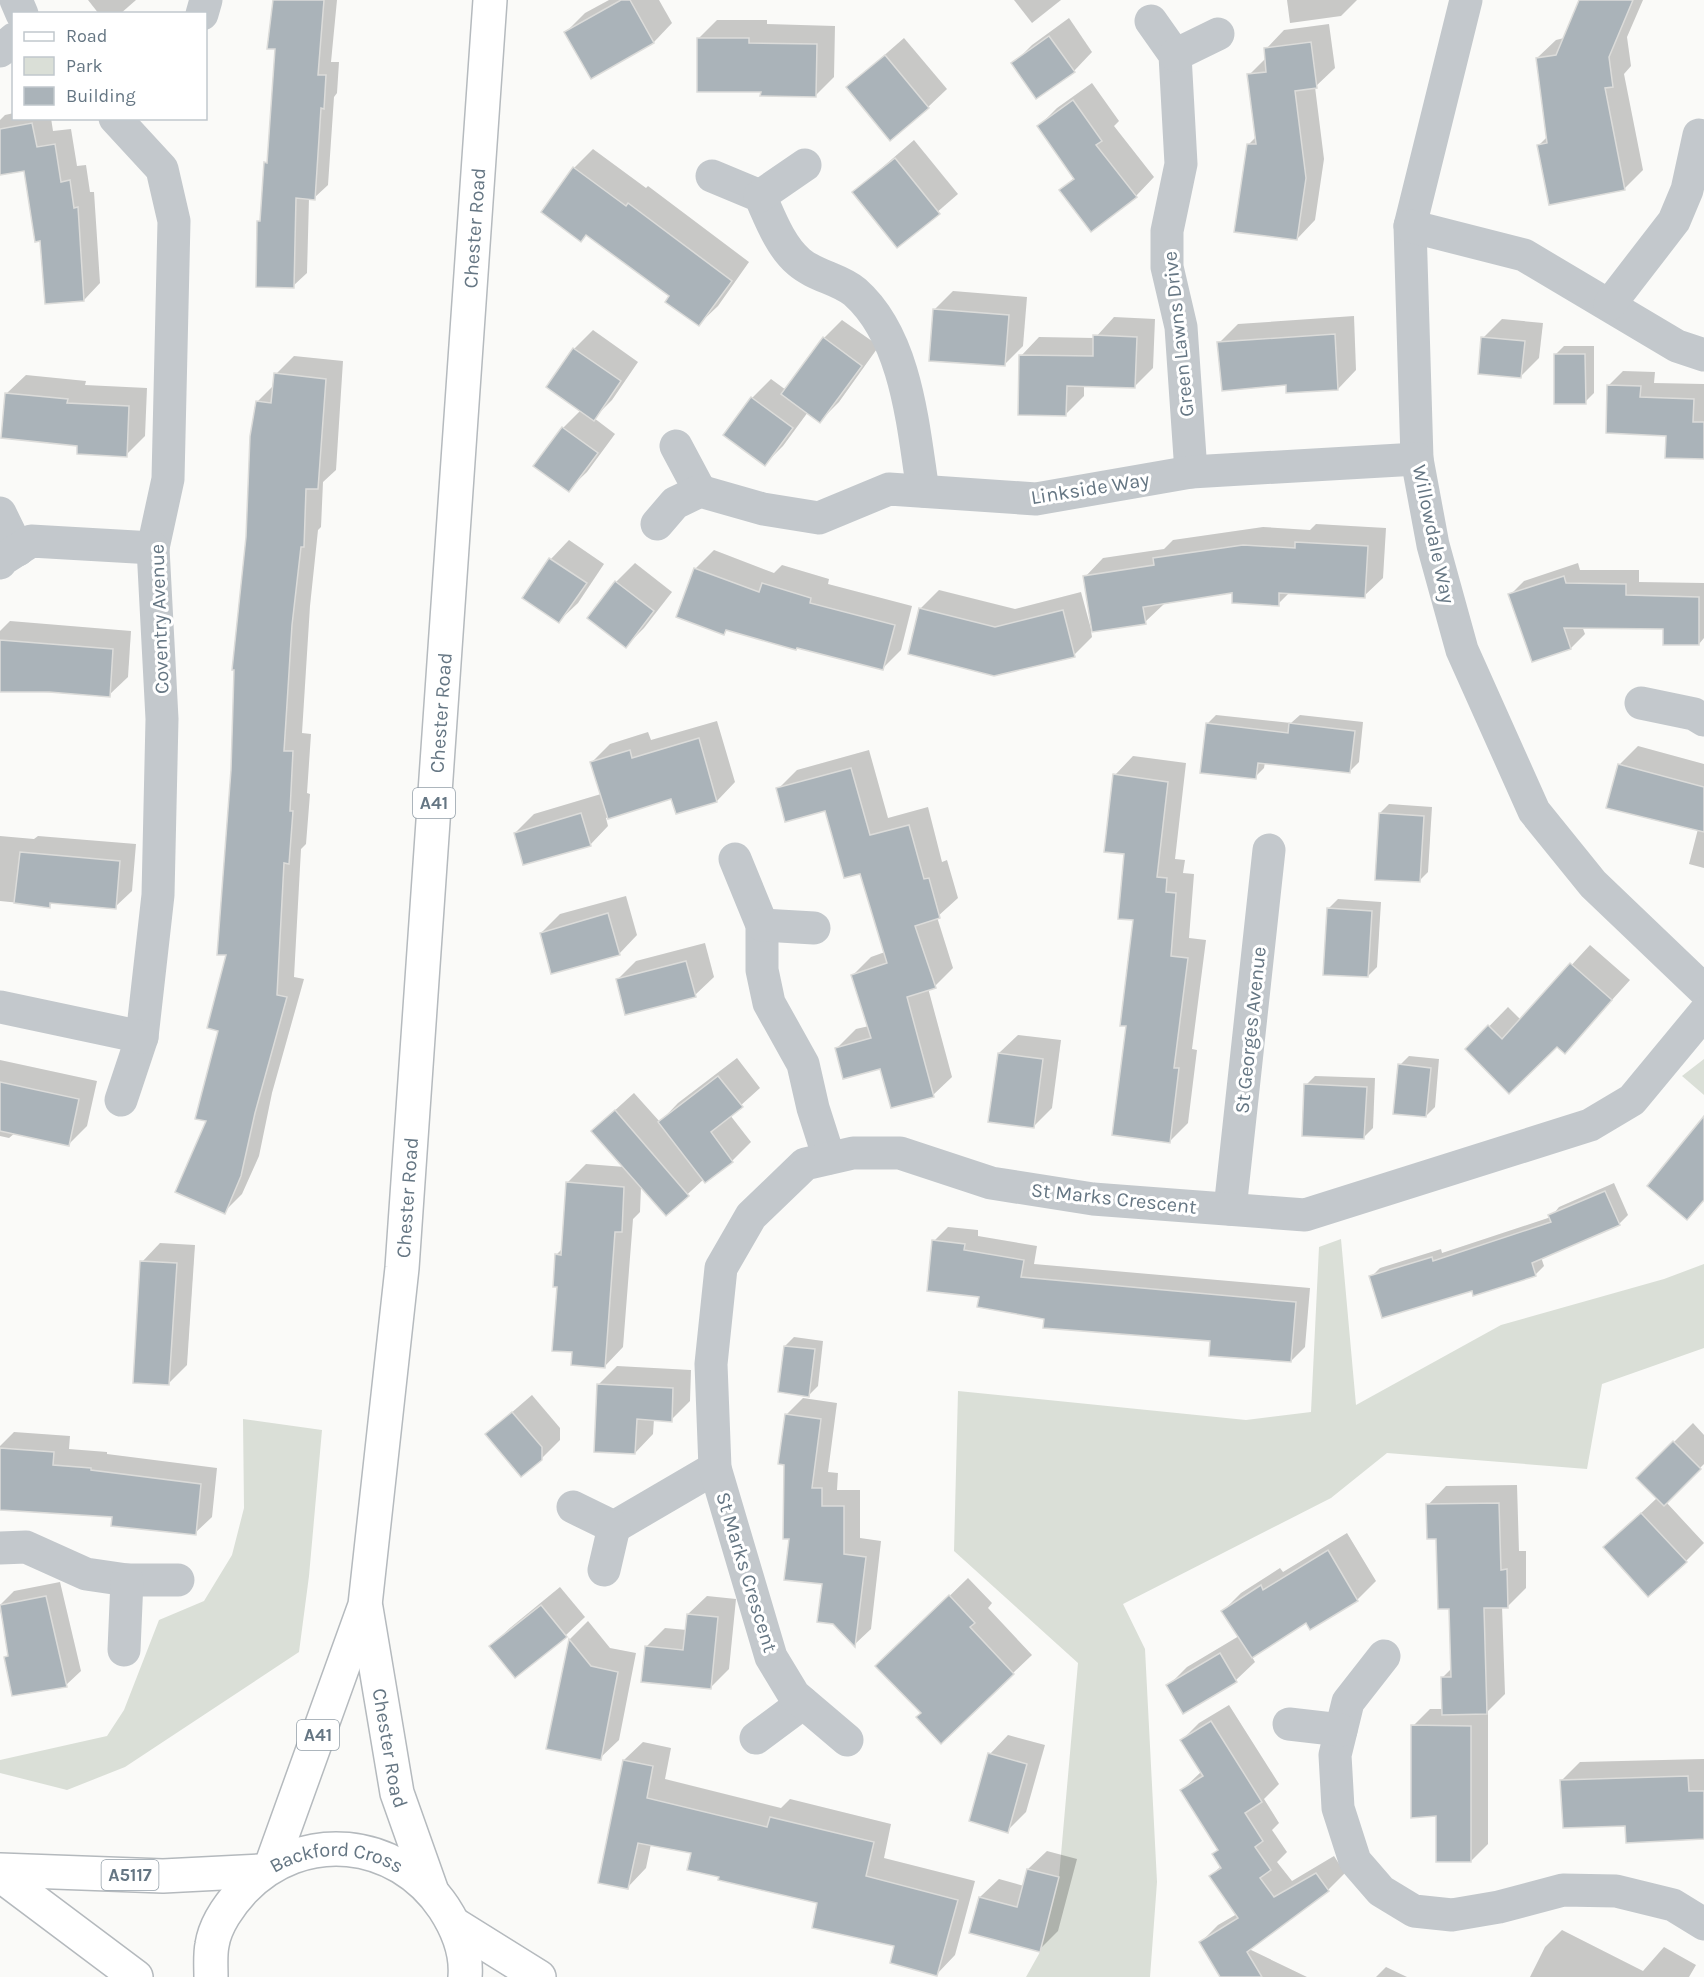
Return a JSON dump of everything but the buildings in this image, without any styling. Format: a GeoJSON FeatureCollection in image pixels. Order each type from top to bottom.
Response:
{"type":"FeatureCollection","features":[{"type":"Feature","properties":{"kind":"main road","name":"Chester Road"},"geometry":{"type":"LineString","coordinates":[[266,1868],[365,1605],[402,1268],[490,0]]}},
{"type":"Feature","properties":{"kind":"main road","name":"Chester Road"},"geometry":{"type":"LineString","coordinates":[[365,1605],[397,1793],[431,1889]]}},
{"type":"Feature","properties":{"kind":"main road","name":"Backford Cross"},"geometry":{"type":"LineString","coordinates":[[211,1977],[212,1943],[230,1904],[266,1868],[312,1850],[352,1849],[390,1859],[431,1889],[454,1923],[466,1965],[465,1977]]}},
{"type":"Feature","properties":{"kind":"main road","name":"A5117"},"geometry":{"type":"LineString","coordinates":[[0,1873],[164,1876],[266,1868]]}},
{"type":"Feature","properties":{"kind":"main road","name":"A5117"},"geometry":{"type":"LineString","coordinates":[[0,1873],[136,1977]]}},
{"type":"Feature","properties":{"kind":"main road"},"geometry":{"type":"LineString","coordinates":[[454,1923],[539,1977]]}},
{"type":"Feature","properties":{"kind":"street","name":"Willowdale Way"},"geometry":{"type":"LineString","coordinates":[[1466,0],[1410,225],[1417,459],[1432,545],[1462,650],[1534,811],[1593,884],[1704,990]]}},
{"type":"Feature","properties":{"kind":"street"},"geometry":{"type":"LineString","coordinates":[[1151,21],[1175,54],[1218,34]]}},
{"type":"Feature","properties":{"kind":"street"},"geometry":{"type":"LineString","coordinates":[[0,51],[12,41]]}},
{"type":"Feature","properties":{"kind":"street","name":"Green Lawns Drive"},"geometry":{"type":"LineString","coordinates":[[1175,54],[1181,164],[1167,231],[1167,267],[1181,327],[1191,472]]}},
{"type":"Feature","properties":{"kind":"street","name":"Coventry Avenue"},"geometry":{"type":"LineString","coordinates":[[117,120],[162,169],[174,221],[168,479],[153,548],[162,719],[158,895],[142,1037],[121,1100]]}},
{"type":"Feature","properties":{"kind":"street"},"geometry":{"type":"LineString","coordinates":[[1610,304],[1674,221],[1687,190],[1699,135]]}},
{"type":"Feature","properties":{"kind":"street"},"geometry":{"type":"LineString","coordinates":[[760,196],[805,165]]}},
{"type":"Feature","properties":{"kind":"street"},"geometry":{"type":"LineString","coordinates":[[712,176],[760,196],[777,233],[799,262],[855,292],[885,330],[907,389],[923,491]]}},
{"type":"Feature","properties":{"kind":"street"},"geometry":{"type":"LineString","coordinates":[[1410,225],[1524,255],[1610,304],[1677,346],[1704,355]]}},
{"type":"Feature","properties":{"kind":"street"},"geometry":{"type":"LineString","coordinates":[[657,524],[675,503],[700,491],[676,446]]}},
{"type":"Feature","properties":{"kind":"street","name":"Linkside Way"},"geometry":{"type":"LineString","coordinates":[[700,491],[763,509],[819,518],[889,489],[1036,499],[1191,472],[1417,459]]}},
{"type":"Feature","properties":{"kind":"street"},"geometry":{"type":"LineString","coordinates":[[0,513],[9,556],[31,542],[153,548]]}},
{"type":"Feature","properties":{"kind":"street"},"geometry":{"type":"LineString","coordinates":[[1641,703],[1694,714],[1704,720]]}},
{"type":"Feature","properties":{"kind":"street","name":"St Georges Avenue"},"geometry":{"type":"LineString","coordinates":[[1230,1209],[1269,850]]}},
{"type":"Feature","properties":{"kind":"street"},"geometry":{"type":"LineString","coordinates":[[735,859],[762,925],[762,970],[769,1003],[803,1064],[813,1108],[829,1158]]}},
{"type":"Feature","properties":{"kind":"street"},"geometry":{"type":"LineString","coordinates":[[762,925],[814,928]]}},
{"type":"Feature","properties":{"kind":"street"},"geometry":{"type":"LineString","coordinates":[[0,1007],[142,1037]]}},
{"type":"Feature","properties":{"kind":"street","name":"St Marks Crescent"},"geometry":{"type":"LineString","coordinates":[[847,1740],[794,1695],[771,1656],[715,1468],[711,1364],[721,1268],[751,1216],[805,1164],[853,1152],[900,1154],[991,1183],[1093,1199],[1305,1215],[1590,1125],[1632,1100],[1704,1013]]}},
{"type":"Feature","properties":{"kind":"street","name":"St Marks Crescent"},"geometry":{"type":"LineString","coordinates":[[614,1527],[715,1468]]}},
{"type":"Feature","properties":{"kind":"street"},"geometry":{"type":"LineString","coordinates":[[573,1507],[614,1527],[604,1570]]}},
{"type":"Feature","properties":{"kind":"street"},"geometry":{"type":"LineString","coordinates":[[0,1548],[26,1547],[86,1574],[127,1580],[178,1580]]}},
{"type":"Feature","properties":{"kind":"street"},"geometry":{"type":"LineString","coordinates":[[124,1650],[127,1580]]}},
{"type":"Feature","properties":{"kind":"street"},"geometry":{"type":"LineString","coordinates":[[1384,1656],[1348,1701],[1335,1755],[1338,1808],[1356,1861],[1381,1891],[1414,1911],[1452,1915],[1499,1907],[1563,1890],[1617,1891],[1673,1905],[1704,1924]]}},
{"type":"Feature","properties":{"kind":"street"},"geometry":{"type":"LineString","coordinates":[[756,1738],[803,1703]]}},
{"type":"Feature","properties":{"kind":"street"},"geometry":{"type":"LineString","coordinates":[[1289,1724],[1341,1731]]}},
{"type":"Feature","properties":{"kind":"green space"},"geometry":{"type":"Polygon","coordinates":[[[1704,1059],[1704,1095],[1682,1076],[1704,1059]]]}},
{"type":"Feature","properties":{"kind":"green space"},"geometry":{"type":"Polygon","coordinates":[[[1341,1239],[1356,1405],[1501,1325],[1664,1279],[1704,1264],[1704,1348],[1602,1384],[1587,1469],[1387,1453],[1331,1498],[1123,1604],[1145,1649],[1157,1882],[1150,1977],[1026,1977],[1040,1952],[1059,1877],[1078,1663],[954,1551],[958,1391],[1246,1420],[1311,1412],[1319,1247],[1341,1239]]]}},
{"type":"Feature","properties":{"kind":"green space"},"geometry":{"type":"Polygon","coordinates":[[[243,1419],[322,1430],[309,1576],[299,1652],[125,1767],[67,1790],[0,1773],[0,1760],[107,1736],[124,1710],[159,1620],[204,1601],[232,1555],[244,1508],[243,1419]]]}}]}
